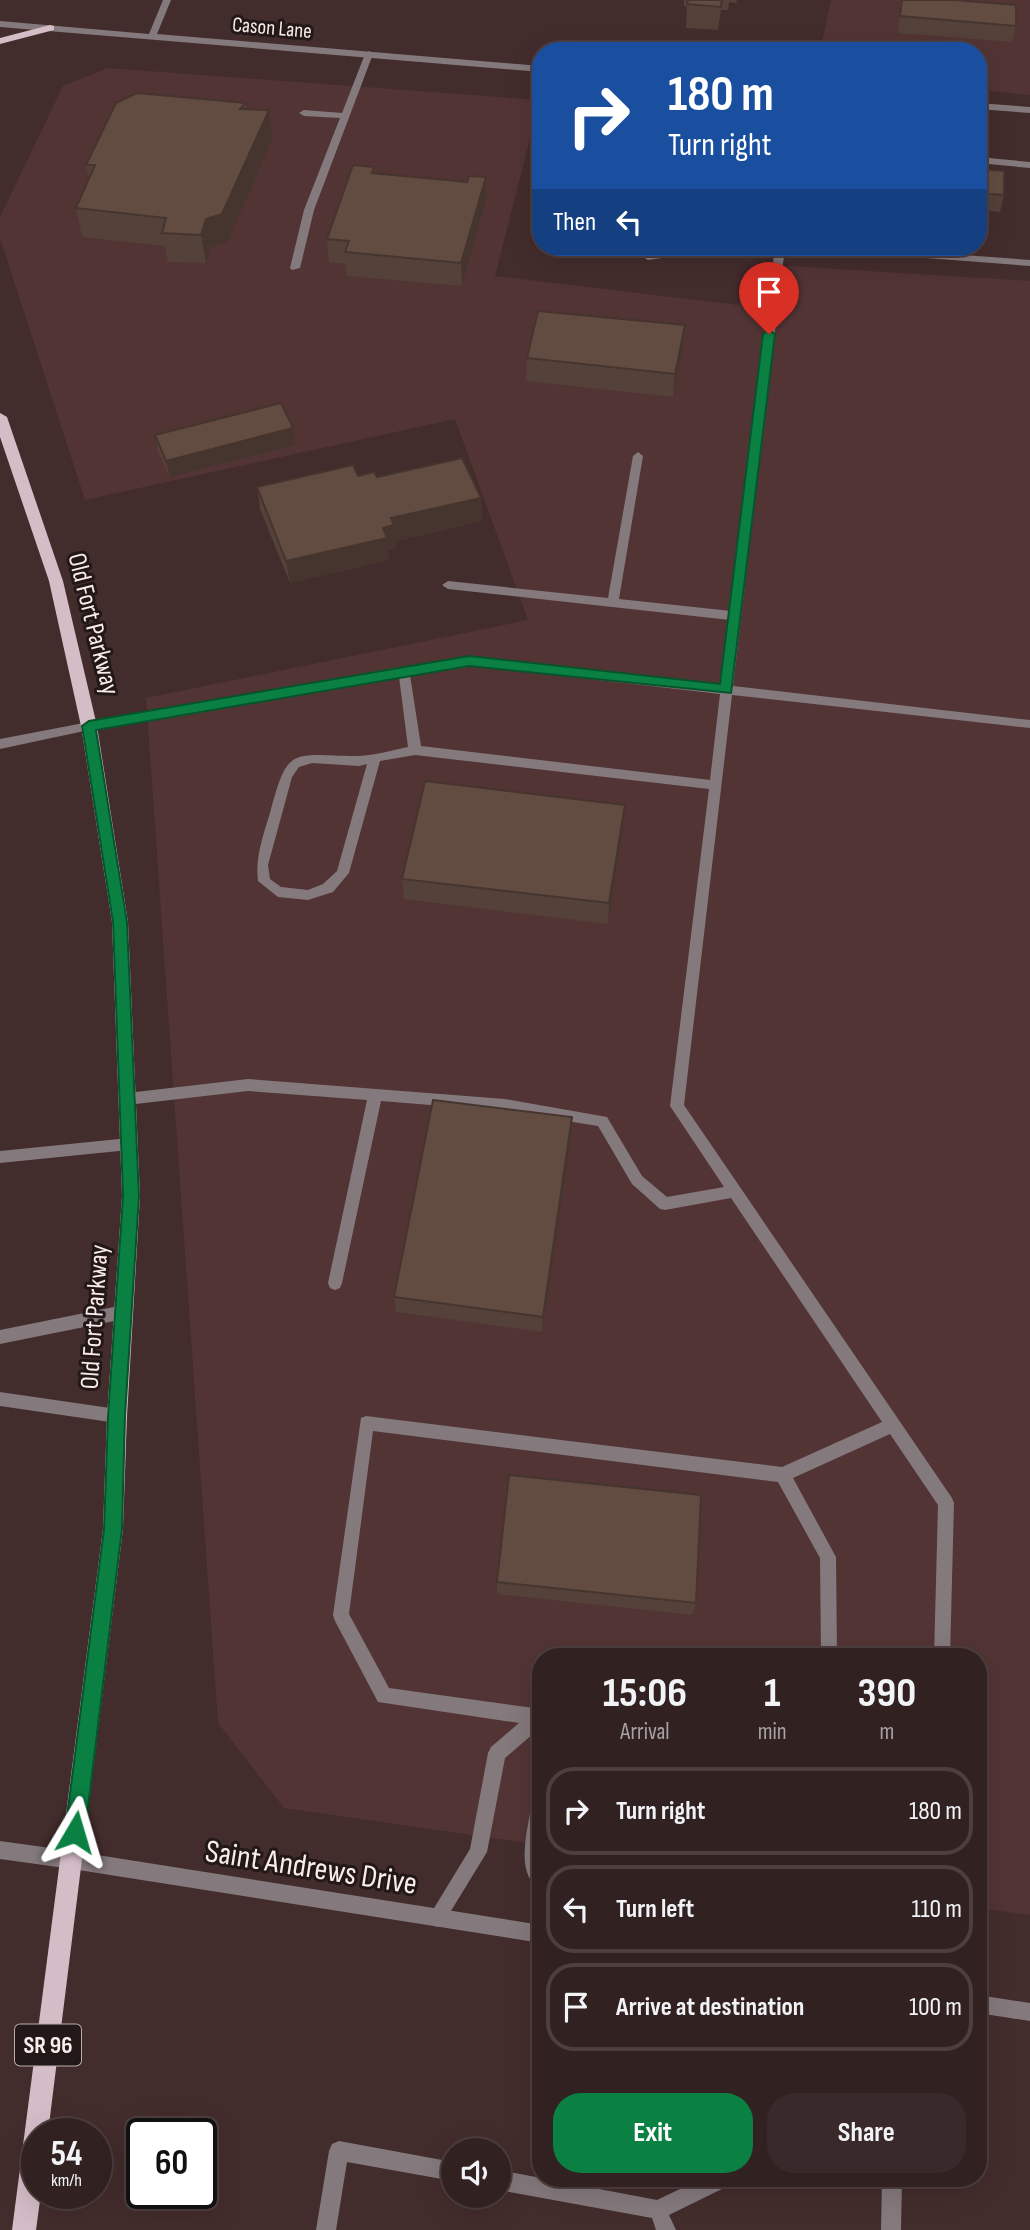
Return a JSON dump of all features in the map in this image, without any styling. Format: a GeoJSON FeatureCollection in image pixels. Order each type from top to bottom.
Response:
{"type":"FeatureCollection","features":[{"type":"Feature","properties":{"kind":"main road"},"geometry":{"type":"LineString","coordinates":[[0,41],[50,28]]}},
{"type":"Feature","properties":{"kind":"main road","name":"Old Fort Parkway"},"geometry":{"type":"LineString","coordinates":[[2,424],[56,581],[89,726],[120,922],[131,1196],[117,1416],[113,1529],[24,2230]]}},
{"type":"Feature","properties":{"kind":"street"},"geometry":{"type":"LineString","coordinates":[[152,36],[167,0]]}},
{"type":"Feature","properties":{"kind":"street","name":"Cason Lane"},"geometry":{"type":"LineString","coordinates":[[0,24],[532,68]]}},
{"type":"Feature","properties":{"kind":"street"},"geometry":{"type":"LineString","coordinates":[[295,268],[309,210],[369,54]]}},
{"type":"Feature","properties":{"kind":"street"},"geometry":{"type":"LineString","coordinates":[[987,107],[1030,110]]}},
{"type":"Feature","properties":{"kind":"street"},"geometry":{"type":"LineString","coordinates":[[304,113],[345,116]]}},
{"type":"Feature","properties":{"kind":"street"},"geometry":{"type":"LineString","coordinates":[[987,161],[1030,165]]}},
{"type":"Feature","properties":{"kind":"street"},"geometry":{"type":"LineString","coordinates":[[648,257],[655,256]]}},
{"type":"Feature","properties":{"kind":"street"},"geometry":{"type":"LineString","coordinates":[[779,256],[677,1107],[946,1503],[942,1648]]}},
{"type":"Feature","properties":{"kind":"street"},"geometry":{"type":"LineString","coordinates":[[945,256],[1030,263]]}},
{"type":"Feature","properties":{"kind":"street"},"geometry":{"type":"LineString","coordinates":[[613,603],[638,456]]}},
{"type":"Feature","properties":{"kind":"street"},"geometry":{"type":"LineString","coordinates":[[448,585],[735,616]]}},
{"type":"Feature","properties":{"kind":"street"},"geometry":{"type":"LineString","coordinates":[[0,744],[89,726],[469,661],[1030,724]]}},
{"type":"Feature","properties":{"kind":"street"},"geometry":{"type":"LineString","coordinates":[[404,672],[415,750]]}},
{"type":"Feature","properties":{"kind":"street"},"geometry":{"type":"LineString","coordinates":[[375,758],[343,873],[328,888],[308,895],[278,892],[264,881],[262,865],[286,775],[295,764],[311,758],[345,762],[415,750],[715,785]]}},
{"type":"Feature","properties":{"kind":"street"},"geometry":{"type":"LineString","coordinates":[[127,1099],[248,1085],[505,1105],[602,1121],[638,1180],[665,1204],[734,1191]]}},
{"type":"Feature","properties":{"kind":"street"},"geometry":{"type":"LineString","coordinates":[[335,1283],[375,1095]]}},
{"type":"Feature","properties":{"kind":"street"},"geometry":{"type":"LineString","coordinates":[[0,1157],[129,1144]]}},
{"type":"Feature","properties":{"kind":"street"},"geometry":{"type":"LineString","coordinates":[[0,1337],[124,1312]]}},
{"type":"Feature","properties":{"kind":"street"},"geometry":{"type":"LineString","coordinates":[[0,1399],[117,1416]]}},
{"type":"Feature","properties":{"kind":"street"},"geometry":{"type":"LineString","coordinates":[[532,1721],[384,1696],[341,1615],[366,1423],[783,1475],[893,1425]]}},
{"type":"Feature","properties":{"kind":"street"},"geometry":{"type":"LineString","coordinates":[[783,1475],[828,1557],[828,1648]]}},
{"type":"Feature","properties":{"kind":"street"},"geometry":{"type":"LineString","coordinates":[[437,1918],[478,1852],[497,1754],[532,1728]]}},
{"type":"Feature","properties":{"kind":"street","name":"Saint Andrews Drive"},"geometry":{"type":"LineString","coordinates":[[0,1850],[532,1933]]}},
{"type":"Feature","properties":{"kind":"street"},"geometry":{"type":"LineString","coordinates":[[987,2005],[1030,2012]]}},
{"type":"Feature","properties":{"kind":"street"},"geometry":{"type":"LineString","coordinates":[[326,2230],[339,2151],[441,2170]]}},
{"type":"Feature","properties":{"kind":"street"},"geometry":{"type":"LineString","coordinates":[[511,2182],[532,2186]]}},
{"type":"Feature","properties":{"kind":"street"},"geometry":{"type":"LineString","coordinates":[[536,2187],[658,2210],[705,2187]]}},
{"type":"Feature","properties":{"kind":"street"},"geometry":{"type":"LineString","coordinates":[[891,2230],[892,2187]]}},
{"type":"Feature","properties":{"kind":"street"},"geometry":{"type":"LineString","coordinates":[[658,2210],[666,2230]]}},
{"type":"Feature","properties":{"kind":"shaded area"},"geometry":{"type":"Polygon","coordinates":[[[831,0],[1030,0],[1030,95],[987,91],[987,42],[822,42],[831,0]]]}},
{"type":"Feature","properties":{"kind":"shaded area"},"geometry":{"type":"Polygon","coordinates":[[[108,68],[532,99],[532,131],[495,276],[739,305],[759,264],[1030,281],[1030,1915],[987,1909],[987,1648],[532,1648],[532,1844],[284,1808],[218,1723],[146,698],[528,620],[455,419],[85,500],[0,238],[0,217],[63,86],[108,68]]]}},
{"type":"Feature","properties":{"kind":"building"},"geometry":{"type":"Polygon","coordinates":[[[688,0],[722,0],[721,7],[687,4],[688,0]]]}},
{"type":"Feature","properties":{"kind":"building"},"geometry":{"type":"Polygon","coordinates":[[[902,0],[954,0],[1016,5],[1016,26],[900,16],[902,0]]]}},
{"type":"Feature","properties":{"kind":"building"},"geometry":{"type":"Polygon","coordinates":[[[137,93],[246,103],[240,109],[269,110],[222,214],[206,219],[201,235],[162,233],[166,218],[76,208],[95,165],[86,165],[116,103],[137,93]]]}},
{"type":"Feature","properties":{"kind":"building"},"geometry":{"type":"Polygon","coordinates":[[[353,165],[374,167],[372,173],[467,182],[469,176],[486,177],[461,263],[345,252],[349,241],[327,239],[353,165]]]}},
{"type":"Feature","properties":{"kind":"building"},"geometry":{"type":"Polygon","coordinates":[[[987,170],[1004,171],[1004,195],[987,194],[987,170]]]}},
{"type":"Feature","properties":{"kind":"building"},"geometry":{"type":"Polygon","coordinates":[[[538,311],[685,325],[675,374],[527,358],[538,311]]]}},
{"type":"Feature","properties":{"kind":"building"},"geometry":{"type":"Polygon","coordinates":[[[281,403],[293,428],[166,461],[155,435],[281,403]]]}},
{"type":"Feature","properties":{"kind":"building"},"geometry":{"type":"Polygon","coordinates":[[[462,458],[481,498],[391,518],[394,525],[383,528],[387,538],[286,561],[257,487],[353,465],[358,476],[374,472],[377,477],[462,458]]]}},
{"type":"Feature","properties":{"kind":"building"},"geometry":{"type":"Polygon","coordinates":[[[425,781],[625,805],[609,903],[402,879],[425,781]]]}},
{"type":"Feature","properties":{"kind":"building"},"geometry":{"type":"Polygon","coordinates":[[[433,1100],[572,1117],[543,1317],[394,1297],[433,1100]]]}},
{"type":"Feature","properties":{"kind":"building"},"geometry":{"type":"Polygon","coordinates":[[[509,1475],[701,1495],[696,1603],[497,1582],[509,1475]]]}},
{"type":"Feature","properties":{"kind":"route"},"geometry":{"type":"LineString","coordinates":[[75,1832],[113,1529],[117,1416],[131,1196],[120,922],[89,726],[469,661],[726,690],[769,334]]}}]}
